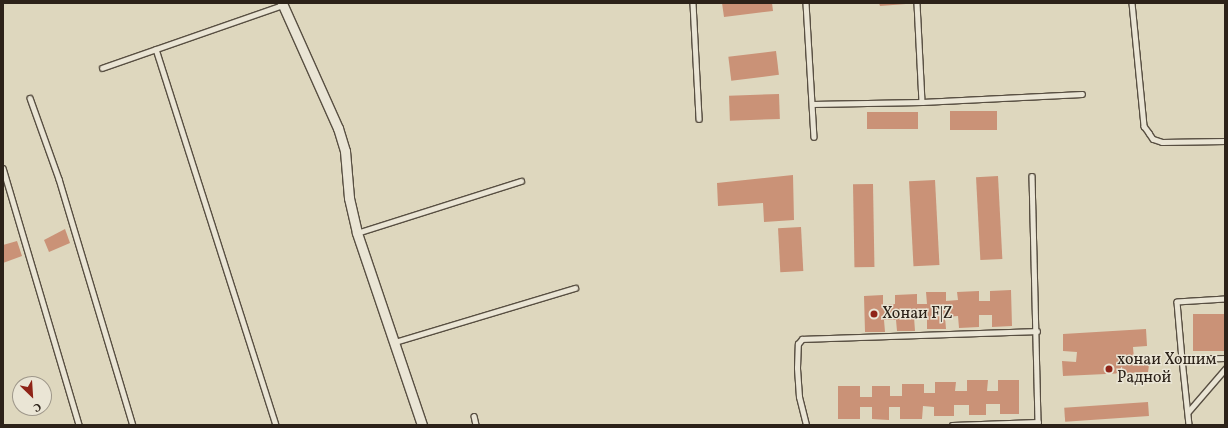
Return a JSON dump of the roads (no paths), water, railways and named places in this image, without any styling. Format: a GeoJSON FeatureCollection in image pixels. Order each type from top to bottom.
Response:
{"type":"FeatureCollection","features":[{"type":"Feature","properties":{"kind":"street"},"geometry":{"type":"LineString","coordinates":[[283,4],[338,128],[345,151],[349,198],[357,233],[422,425]]}},
{"type":"Feature","properties":{"kind":"lane"},"geometry":{"type":"LineString","coordinates":[[693,3],[699,118]]}},
{"type":"Feature","properties":{"kind":"lane"},"geometry":{"type":"LineString","coordinates":[[806,3],[814,137]]}},
{"type":"Feature","properties":{"kind":"lane"},"geometry":{"type":"LineString","coordinates":[[917,3],[922,102]]}},
{"type":"Feature","properties":{"kind":"lane"},"geometry":{"type":"LineString","coordinates":[[1132,3],[1144,126],[1153,139],[1162,142],[1225,141]]}},
{"type":"Feature","properties":{"kind":"lane"},"geometry":{"type":"LineString","coordinates":[[102,68],[283,4]]}},
{"type":"Feature","properties":{"kind":"lane"},"geometry":{"type":"LineString","coordinates":[[156,49],[191,166],[231,281],[276,425]]}},
{"type":"Feature","properties":{"kind":"lane"},"geometry":{"type":"LineString","coordinates":[[812,104],[922,102],[1082,94]]}},
{"type":"Feature","properties":{"kind":"lane"},"geometry":{"type":"LineString","coordinates":[[30,98],[59,180],[133,425]]}},
{"type":"Feature","properties":{"kind":"lane"},"geometry":{"type":"LineString","coordinates":[[3,168],[79,425]]}},
{"type":"Feature","properties":{"kind":"lane"},"geometry":{"type":"LineString","coordinates":[[952,425],[1038,424],[1037,331],[1032,176]]}},
{"type":"Feature","properties":{"kind":"lane"},"geometry":{"type":"LineString","coordinates":[[357,233],[521,181]]}},
{"type":"Feature","properties":{"kind":"lane"},"geometry":{"type":"LineString","coordinates":[[395,342],[575,288]]}},
{"type":"Feature","properties":{"kind":"lane"},"geometry":{"type":"LineString","coordinates":[[1189,425],[1177,302],[1225,299]]}},
{"type":"Feature","properties":{"kind":"lane"},"geometry":{"type":"LineString","coordinates":[[806,425],[798,397],[798,344],[802,339],[1037,331]]}},
{"type":"Feature","properties":{"kind":"lane"},"geometry":{"type":"LineString","coordinates":[[1182,359],[1225,358]]}},
{"type":"Feature","properties":{"kind":"lane"},"geometry":{"type":"LineString","coordinates":[[1188,412],[1225,369]]}},
{"type":"Feature","properties":{"kind":"lane"},"geometry":{"type":"LineString","coordinates":[[474,416],[476,425]]}},
{"type":"Feature","properties":{"kind":"place","name":"Хонаи F|Z"},"geometry":{"type":"Point","coordinates":[874,314]}},
{"type":"Feature","properties":{"kind":"place","name":"хонаи Хошим Радной"},"geometry":{"type":"Point","coordinates":[1109,369]}}]}
